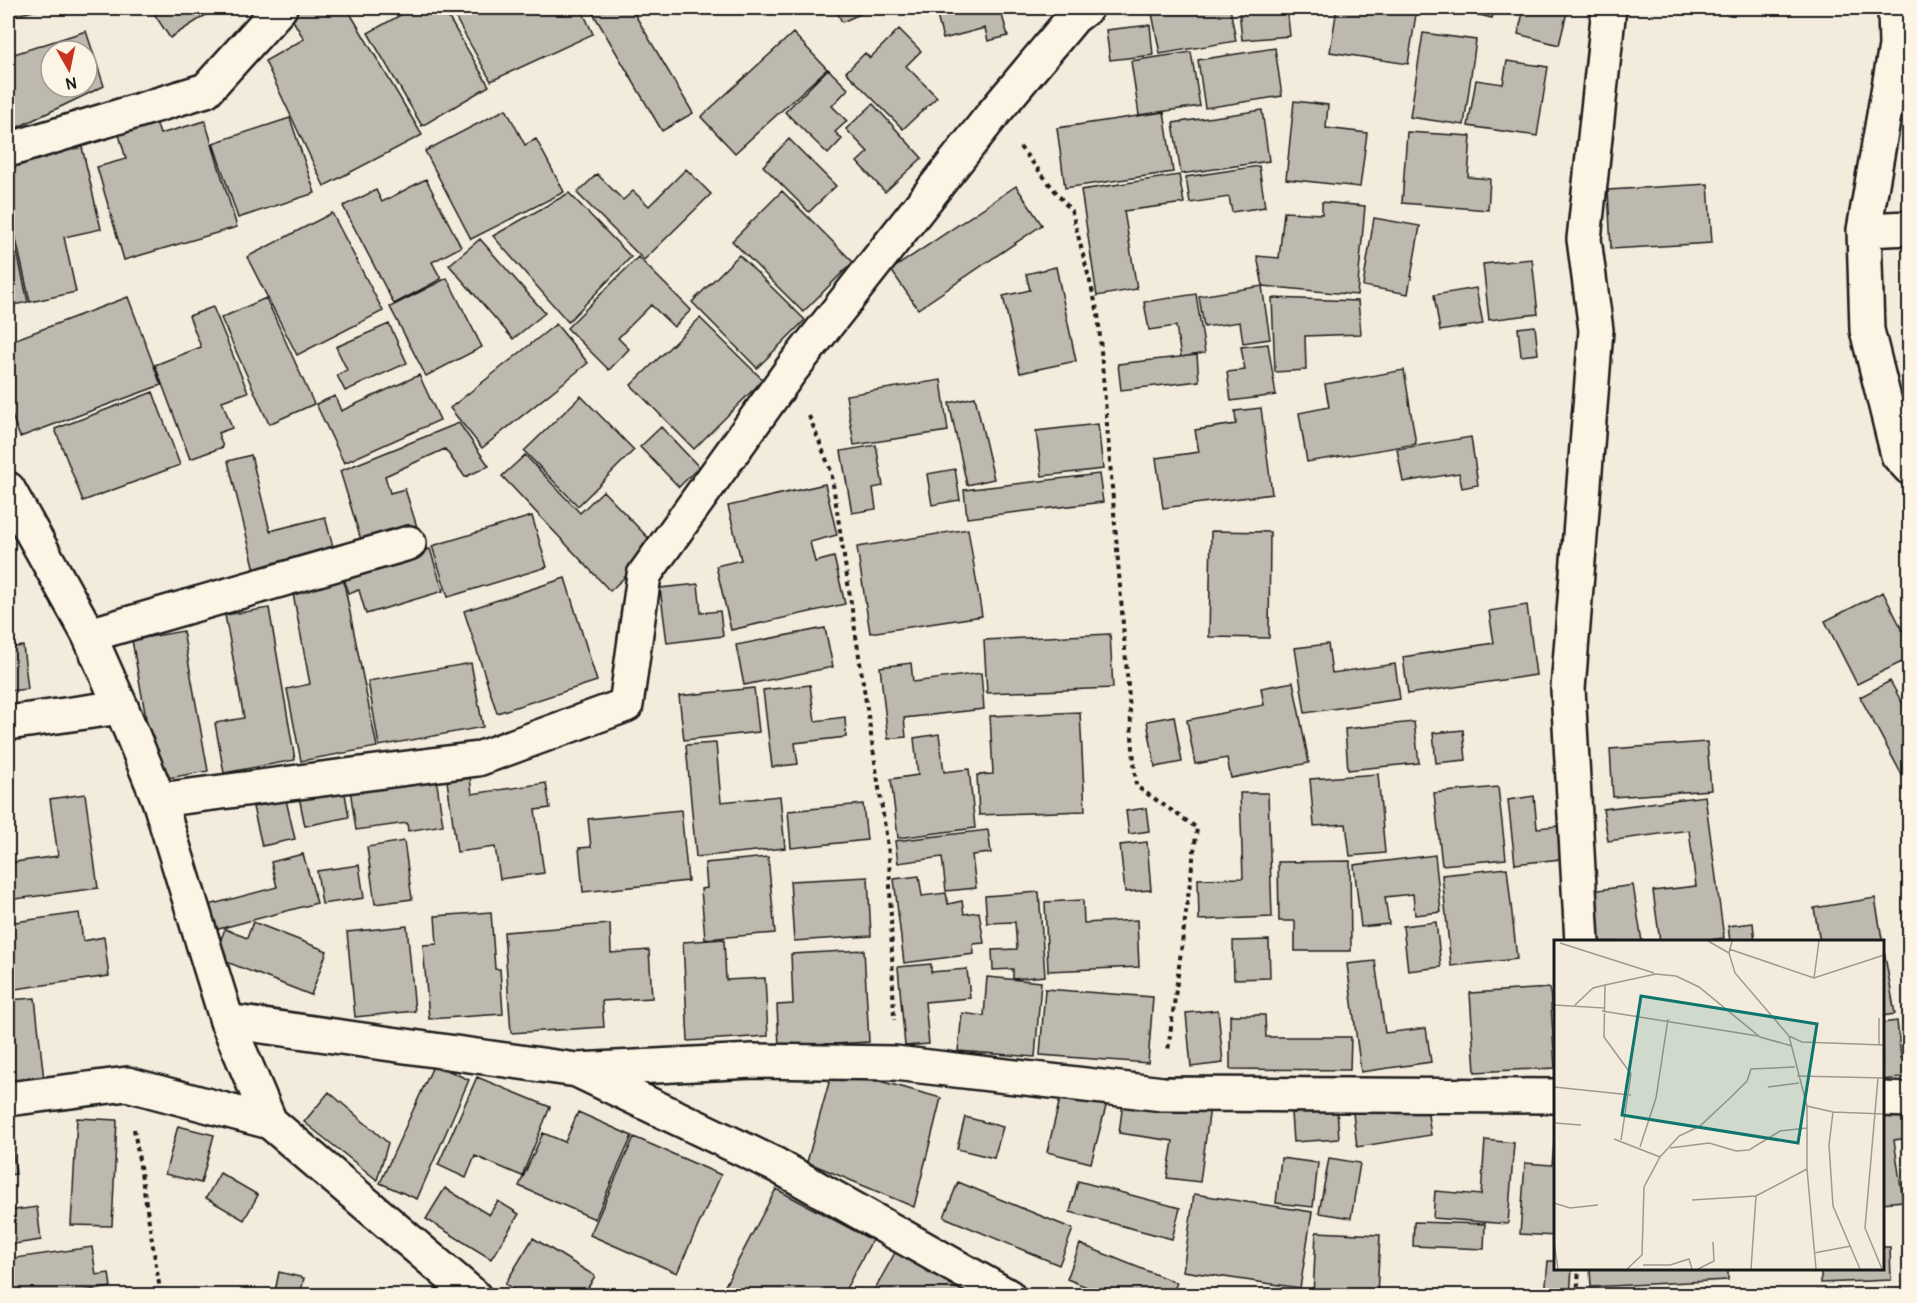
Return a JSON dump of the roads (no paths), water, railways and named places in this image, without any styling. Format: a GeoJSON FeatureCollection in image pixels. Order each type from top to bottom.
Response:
{"type":"FeatureCollection","features":[{"type":"Feature","properties":{"kind":"street"},"geometry":{"type":"LineString","coordinates":[[8,150],[206,90],[280,8]]}},
{"type":"Feature","properties":{"kind":"street"},"geometry":{"type":"LineString","coordinates":[[159,800],[478,759],[626,705],[644,575],[791,370],[993,114],[1074,17],[1086,8]]}},
{"type":"Feature","properties":{"kind":"street"},"geometry":{"type":"LineString","coordinates":[[1582,940],[1568,688],[1596,330],[1584,238],[1609,8]]}},
{"type":"Feature","properties":{"kind":"street"},"geometry":{"type":"LineString","coordinates":[[1895,8],[1896,46],[1864,230],[1867,330],[1898,455],[1910,468]]}},
{"type":"Feature","properties":{"kind":"street"},"geometry":{"type":"LineString","coordinates":[[1864,230],[1910,228]]}},
{"type":"Feature","properties":{"kind":"street"},"geometry":{"type":"LineString","coordinates":[[8,489],[89,635],[121,707],[159,800],[227,1021],[270,1122]]}},
{"type":"Feature","properties":{"kind":"street"},"geometry":{"type":"LineString","coordinates":[[89,635],[409,543]]}},
{"type":"Feature","properties":{"kind":"street"},"geometry":{"type":"LineString","coordinates":[[8,723],[121,707]]}},
{"type":"Feature","properties":{"kind":"street"},"geometry":{"type":"LineString","coordinates":[[227,1021],[577,1070],[753,1061],[895,1063],[1162,1094],[1554,1096]]}},
{"type":"Feature","properties":{"kind":"street"},"geometry":{"type":"LineString","coordinates":[[577,1070],[776,1165],[1008,1296]]}},
{"type":"Feature","properties":{"kind":"street"},"geometry":{"type":"LineString","coordinates":[[8,1099],[127,1084],[270,1122],[474,1296]]}},
{"type":"Feature","properties":{"kind":"street"},"geometry":{"type":"LineString","coordinates":[[1884,1099],[1910,1100]]}}]}
